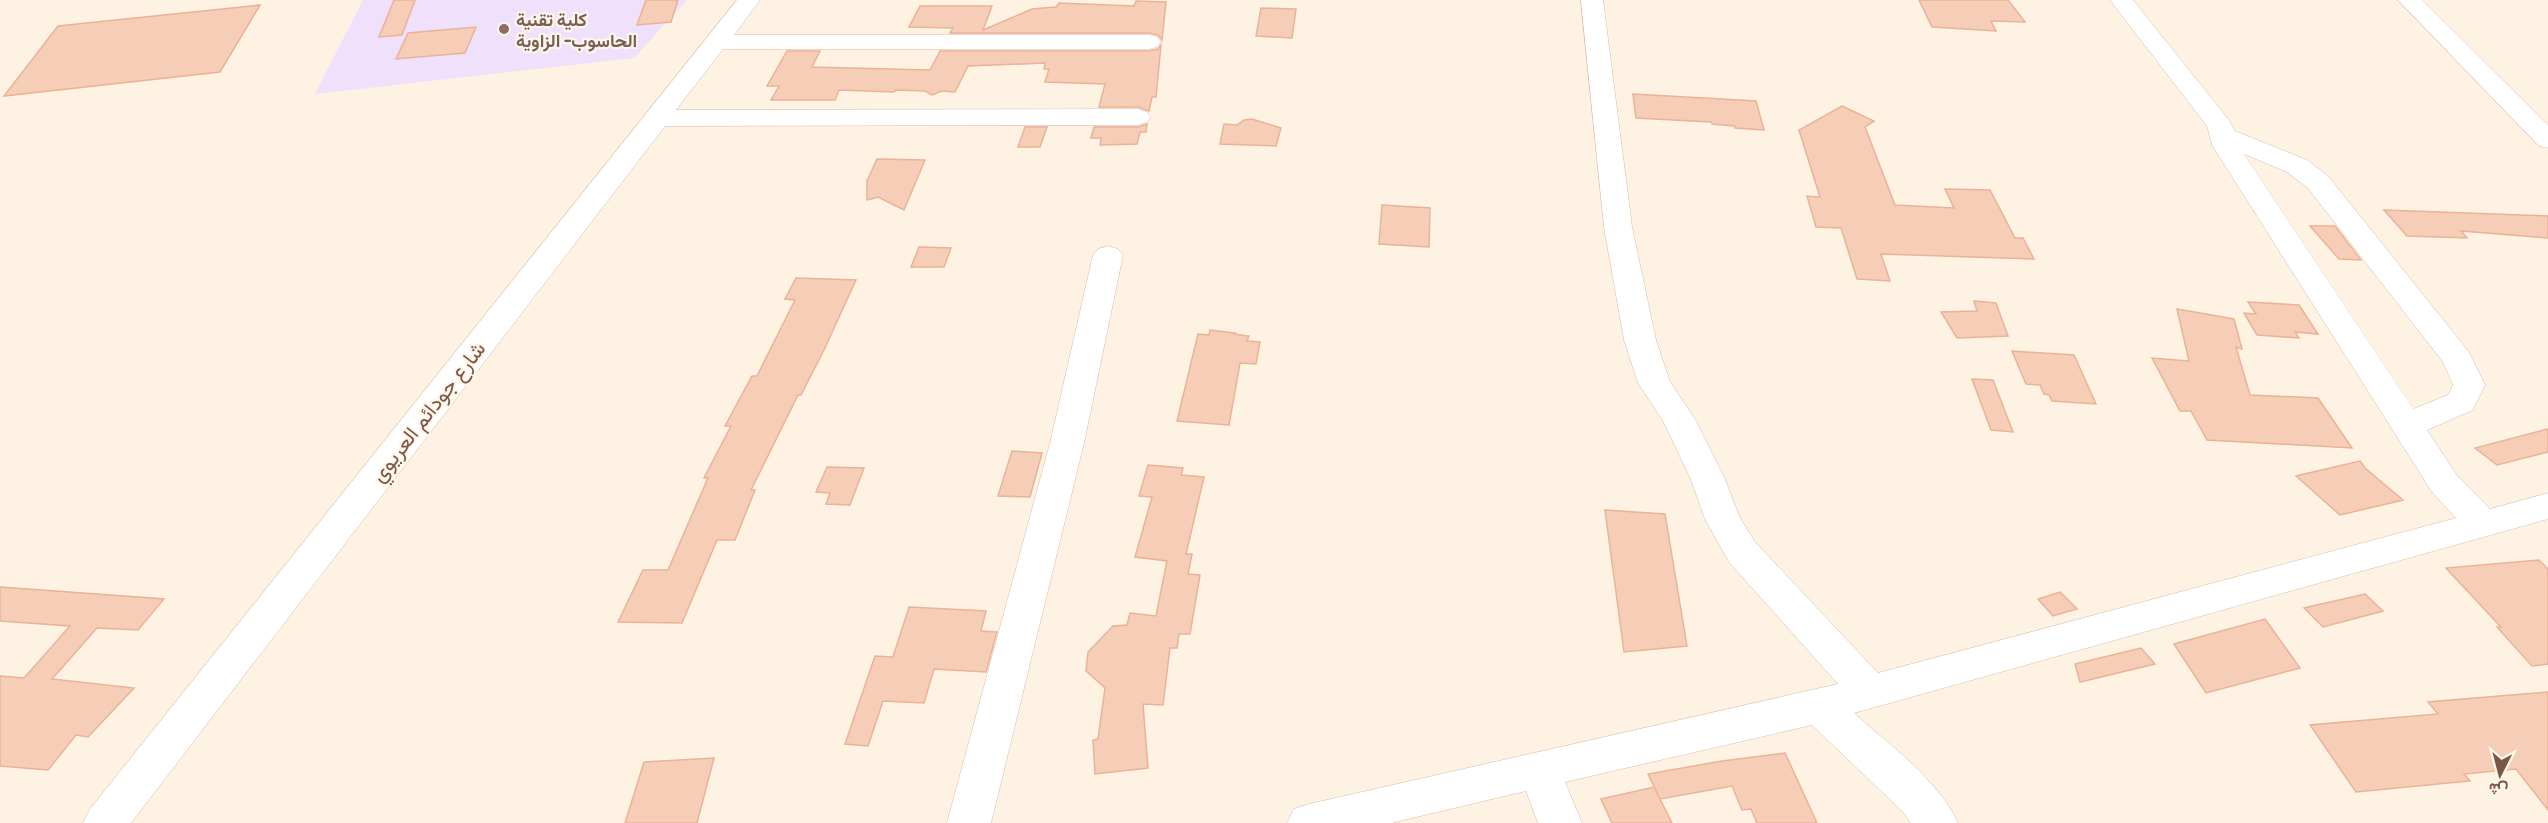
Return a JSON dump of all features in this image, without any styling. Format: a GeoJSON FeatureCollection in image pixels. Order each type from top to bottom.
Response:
{"type":"FeatureCollection","features":[{"type":"Feature","properties":{"kind":"street","name":"شارع جودائم العريوي"},"geometry":{"type":"LineString","coordinates":[[105,823],[749,0]]}},
{"type":"Feature","properties":{"kind":"street"},"geometry":{"type":"LineString","coordinates":[[1592,0],[1618,227],[1640,340],[1654,384],[1678,419],[1707,477],[1723,519],[1742,552],[1870,692]]}},
{"type":"Feature","properties":{"kind":"street"},"geometry":{"type":"LineString","coordinates":[[2121,0],[2220,125],[2224,145],[2444,483],[2483,524]]}},
{"type":"Feature","properties":{"kind":"street"},"geometry":{"type":"LineString","coordinates":[[2409,0],[2548,140]]}},
{"type":"Feature","properties":{"kind":"street"},"geometry":{"type":"LineString","coordinates":[[716,42],[1149,42]]}},
{"type":"Feature","properties":{"kind":"street"},"geometry":{"type":"LineString","coordinates":[[656,118],[1138,117]]}},
{"type":"Feature","properties":{"kind":"street"},"geometry":{"type":"LineString","coordinates":[[2224,136],[2297,166],[2318,182],[2458,359],[2469,385],[2461,402],[2407,425]]}},
{"type":"Feature","properties":{"kind":"street"},"geometry":{"type":"LineString","coordinates":[[969,823],[1067,443],[1108,255]]}},
{"type":"Feature","properties":{"kind":"street"},"geometry":{"type":"LineString","coordinates":[[1309,823],[1819,706],[2483,524],[2546,509]]}},
{"type":"Feature","properties":{"kind":"street"},"geometry":{"type":"LineString","coordinates":[[1819,706],[1918,799],[1936,823]]}},
{"type":"Feature","properties":{"kind":"street"},"geometry":{"type":"LineString","coordinates":[[1539,771],[1560,823]]}},
{"type":"Feature","properties":{"kind":"shaded area","name":"كلية تقنية الحاسوب- الزاوية"},"geometry":{"type":"Polygon","coordinates":[[[363,0],[687,0],[634,58],[315,94],[363,0]]]}},
{"type":"Feature","properties":{"kind":"building"},"geometry":{"type":"Polygon","coordinates":[[[394,0],[415,0],[402,35],[379,37],[394,0]]]}},
{"type":"Feature","properties":{"kind":"building"},"geometry":{"type":"Polygon","coordinates":[[[646,0],[678,0],[671,22],[637,25],[646,0]]]}},
{"type":"Feature","properties":{"kind":"building"},"geometry":{"type":"Polygon","coordinates":[[[1919,0],[2008,0],[2025,22],[1991,21],[1996,31],[1932,27],[1919,0]]]}},
{"type":"Feature","properties":{"kind":"building"},"geometry":{"type":"Polygon","coordinates":[[[1136,1],[1166,2],[1162,40],[1158,35],[1149,33],[950,33],[953,28],[909,27],[920,6],[992,6],[983,30],[1032,9],[1056,7],[1059,3],[1134,6],[1136,1]]]}},
{"type":"Feature","properties":{"kind":"building"},"geometry":{"type":"Polygon","coordinates":[[[260,5],[220,72],[4,96],[58,26],[260,5]]]}},
{"type":"Feature","properties":{"kind":"building"},"geometry":{"type":"Polygon","coordinates":[[[1261,8],[1296,9],[1292,38],[1256,36],[1261,8]]]}},
{"type":"Feature","properties":{"kind":"building"},"geometry":{"type":"Polygon","coordinates":[[[476,27],[465,53],[396,59],[408,33],[476,27]]]}},
{"type":"Feature","properties":{"kind":"building"},"geometry":{"type":"Polygon","coordinates":[[[1161,45],[1156,97],[1152,97],[1149,111],[1138,107],[1099,107],[1105,84],[1045,82],[1049,69],[1044,69],[1045,63],[968,66],[955,92],[942,91],[932,95],[925,91],[839,90],[835,100],[771,100],[779,86],[767,86],[787,51],[820,51],[812,67],[930,70],[940,51],[1149,51],[1158,49],[1161,45]]]}},
{"type":"Feature","properties":{"kind":"building"},"geometry":{"type":"Polygon","coordinates":[[[1633,94],[1756,101],[1764,130],[1735,128],[1735,126],[1712,124],[1711,122],[1636,118],[1633,94]]]}},
{"type":"Feature","properties":{"kind":"building"},"geometry":{"type":"Polygon","coordinates":[[[1842,106],[1874,121],[1865,127],[1895,205],[1954,208],[1945,189],[1990,190],[2015,238],[2023,238],[2034,259],[1881,254],[1890,281],[1857,279],[1841,228],[1816,227],[1807,196],[1820,197],[1799,130],[1842,106]]]}},
{"type":"Feature","properties":{"kind":"building"},"geometry":{"type":"Polygon","coordinates":[[[1252,119],[1281,128],[1276,146],[1220,144],[1224,124],[1237,125],[1244,120],[1252,119]]]}},
{"type":"Feature","properties":{"kind":"building"},"geometry":{"type":"Polygon","coordinates":[[[1147,124],[1146,132],[1140,132],[1137,144],[1100,145],[1101,138],[1091,138],[1094,127],[1138,127],[1147,124]]]}},
{"type":"Feature","properties":{"kind":"building"},"geometry":{"type":"Polygon","coordinates":[[[1025,127],[1047,127],[1040,147],[1018,147],[1025,127]]]}},
{"type":"Feature","properties":{"kind":"building"},"geometry":{"type":"Polygon","coordinates":[[[877,159],[925,160],[904,210],[878,197],[867,200],[867,181],[877,159]]]}},
{"type":"Feature","properties":{"kind":"building"},"geometry":{"type":"Polygon","coordinates":[[[1382,205],[1430,208],[1429,247],[1379,244],[1382,205]]]}},
{"type":"Feature","properties":{"kind":"building"},"geometry":{"type":"Polygon","coordinates":[[[2384,210],[2548,216],[2548,238],[2461,231],[2467,238],[2407,236],[2384,210]]]}},
{"type":"Feature","properties":{"kind":"building"},"geometry":{"type":"Polygon","coordinates":[[[2310,226],[2335,226],[2361,260],[2339,259],[2310,226]]]}},
{"type":"Feature","properties":{"kind":"building"},"geometry":{"type":"Polygon","coordinates":[[[919,247],[951,248],[944,267],[911,267],[919,247]]]}},
{"type":"Feature","properties":{"kind":"building"},"geometry":{"type":"Polygon","coordinates":[[[796,278],[856,280],[824,350],[801,395],[798,395],[751,490],[755,490],[735,540],[717,540],[682,623],[618,622],[643,570],[668,570],[708,478],[704,478],[731,426],[725,426],[752,376],[757,376],[795,300],[785,299],[796,278]]]}},
{"type":"Feature","properties":{"kind":"building"},"geometry":{"type":"Polygon","coordinates":[[[1974,301],[1996,303],[2008,336],[1957,338],[1941,312],[1977,311],[1974,301]]]}},
{"type":"Feature","properties":{"kind":"building"},"geometry":{"type":"Polygon","coordinates":[[[2248,302],[2299,305],[2318,334],[2295,332],[2299,338],[2257,335],[2244,313],[2256,314],[2248,302]]]}},
{"type":"Feature","properties":{"kind":"building"},"geometry":{"type":"Polygon","coordinates":[[[2177,309],[2234,319],[2242,349],[2236,347],[2250,395],[2318,398],[2352,448],[2207,440],[2191,411],[2180,411],[2152,358],[2189,361],[2177,309]]]}},
{"type":"Feature","properties":{"kind":"building"},"geometry":{"type":"Polygon","coordinates":[[[1210,330],[1249,336],[1247,341],[1260,342],[1256,364],[1240,363],[1229,425],[1177,421],[1198,334],[1209,335],[1210,330]]]}},
{"type":"Feature","properties":{"kind":"building"},"geometry":{"type":"Polygon","coordinates":[[[2012,351],[2074,355],[2096,404],[2052,401],[2049,395],[2044,394],[2040,385],[2026,384],[2012,351]]]}},
{"type":"Feature","properties":{"kind":"building"},"geometry":{"type":"Polygon","coordinates":[[[1972,379],[1993,380],[2013,432],[1991,430],[1972,379]]]}},
{"type":"Feature","properties":{"kind":"building"},"geometry":{"type":"Polygon","coordinates":[[[2548,429],[2548,452],[2497,465],[2475,448],[2548,429]]]}},
{"type":"Feature","properties":{"kind":"building"},"geometry":{"type":"Polygon","coordinates":[[[1012,451],[1042,453],[1030,497],[998,496],[1012,451]]]}},
{"type":"Feature","properties":{"kind":"building"},"geometry":{"type":"Polygon","coordinates":[[[2360,461],[2365,468],[2403,500],[2340,515],[2296,476],[2360,461]]]}},
{"type":"Feature","properties":{"kind":"building"},"geometry":{"type":"Polygon","coordinates":[[[1148,465],[1183,468],[1181,475],[1204,477],[1186,554],[1192,554],[1188,574],[1200,575],[1190,634],[1179,634],[1177,648],[1170,648],[1163,705],[1143,704],[1148,768],[1095,774],[1093,740],[1098,739],[1105,688],[1086,671],[1088,652],[1113,626],[1127,625],[1130,613],[1156,616],[1167,561],[1135,557],[1152,497],[1139,496],[1148,465]]]}},
{"type":"Feature","properties":{"kind":"building"},"geometry":{"type":"Polygon","coordinates":[[[827,467],[864,468],[850,505],[826,504],[830,493],[816,492],[827,467]]]}},
{"type":"Feature","properties":{"kind":"building"},"geometry":{"type":"Polygon","coordinates":[[[1605,510],[1665,514],[1687,646],[1624,652],[1605,510]]]}},
{"type":"Feature","properties":{"kind":"building"},"geometry":{"type":"Polygon","coordinates":[[[2539,560],[2548,569],[2548,664],[2532,666],[2497,627],[2501,627],[2446,568],[2539,560]]]}},
{"type":"Feature","properties":{"kind":"building"},"geometry":{"type":"Polygon","coordinates":[[[0,587],[164,599],[138,630],[97,628],[52,679],[134,688],[88,737],[76,735],[48,770],[0,766],[0,676],[24,678],[70,626],[0,621],[0,587]]]}},
{"type":"Feature","properties":{"kind":"building"},"geometry":{"type":"Polygon","coordinates":[[[2060,592],[2077,609],[2053,616],[2038,599],[2060,592]]]}},
{"type":"Feature","properties":{"kind":"building"},"geometry":{"type":"Polygon","coordinates":[[[2365,594],[2383,611],[2323,627],[2304,608],[2365,594]]]}},
{"type":"Feature","properties":{"kind":"building"},"geometry":{"type":"Polygon","coordinates":[[[909,607],[986,611],[981,631],[997,632],[986,672],[934,669],[924,703],[883,701],[868,746],[845,744],[875,656],[893,657],[909,607]]]}},
{"type":"Feature","properties":{"kind":"building"},"geometry":{"type":"Polygon","coordinates":[[[2265,619],[2300,668],[2206,693],[2174,644],[2265,619]]]}},
{"type":"Feature","properties":{"kind":"building"},"geometry":{"type":"Polygon","coordinates":[[[2141,648],[2155,664],[2080,682],[2075,664],[2141,648]]]}},
{"type":"Feature","properties":{"kind":"building"},"geometry":{"type":"Polygon","coordinates":[[[2548,692],[2548,810],[2516,769],[2464,774],[2470,781],[2356,792],[2310,725],[2438,714],[2428,702],[2548,692]]]}},
{"type":"Feature","properties":{"kind":"building"},"geometry":{"type":"Polygon","coordinates":[[[1785,753],[1817,823],[1757,823],[1751,809],[1742,810],[1732,786],[1660,799],[1648,774],[1722,761],[1785,753]]]}},
{"type":"Feature","properties":{"kind":"building"},"geometry":{"type":"Polygon","coordinates":[[[714,758],[697,823],[625,823],[644,762],[714,758]]]}},
{"type":"Feature","properties":{"kind":"building"},"geometry":{"type":"Polygon","coordinates":[[[1654,787],[1672,823],[1612,823],[1601,799],[1654,787]]]}},
{"type":"Feature","properties":{"kind":"place","name":"كلية تقنية الحاسوب- الزاوية"},"geometry":{"type":"Point","coordinates":[504,29]}}]}
